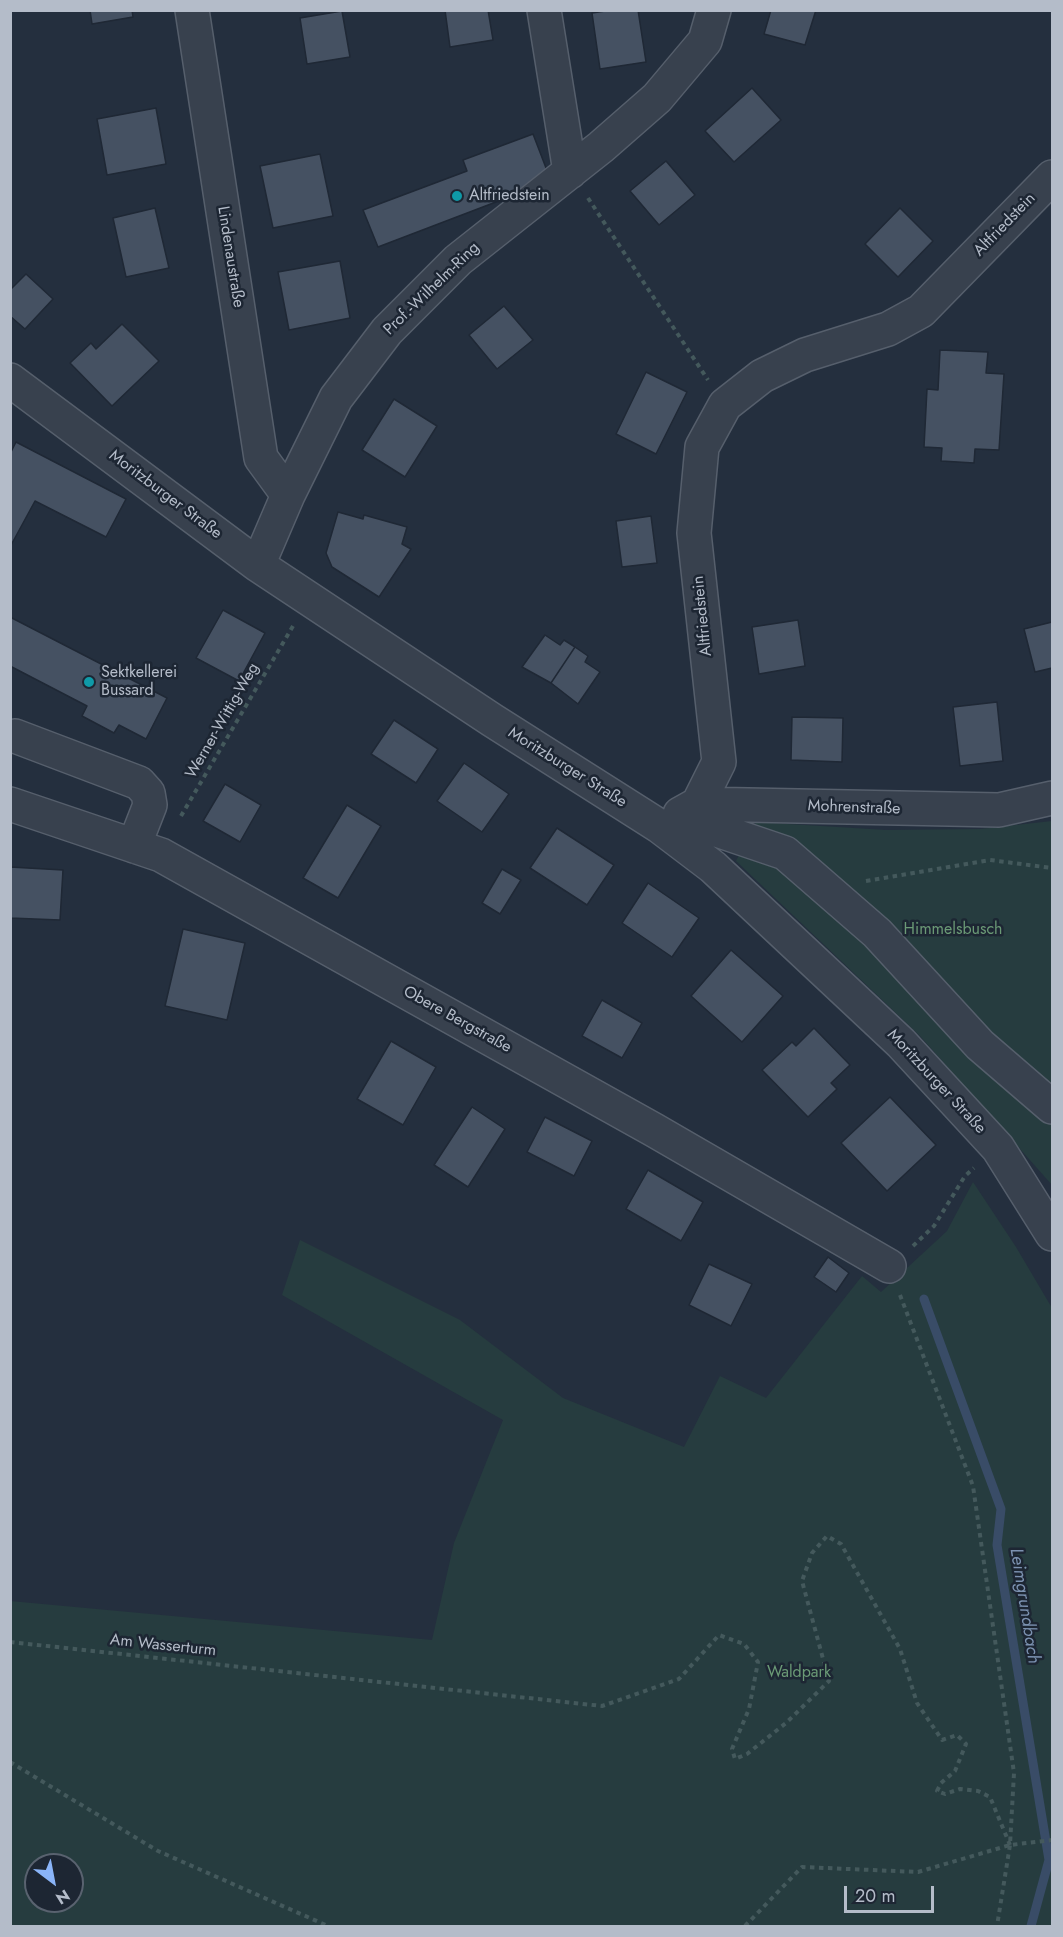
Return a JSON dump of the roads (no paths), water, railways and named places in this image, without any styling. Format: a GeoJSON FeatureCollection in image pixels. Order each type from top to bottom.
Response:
{"type":"FeatureCollection","features":[{"type":"Feature","properties":{"kind":"street","name":"Lindenaustraße"},"geometry":{"type":"LineString","coordinates":[[192,10],[261,458],[288,495]]}},
{"type":"Feature","properties":{"kind":"street"},"geometry":{"type":"LineString","coordinates":[[544,10],[570,172]]}},
{"type":"Feature","properties":{"kind":"street","name":"Prof.-Wilhelm-Ring"},"geometry":{"type":"LineString","coordinates":[[258,565],[288,495],[336,398],[387,331],[458,260],[570,172],[657,98],[705,40],[714,10]]}},
{"type":"Feature","properties":{"kind":"street","name":"Altfriedstein"},"geometry":{"type":"LineString","coordinates":[[698,804],[719,762],[694,533],[697,487],[702,447],[725,405],[762,376],[805,355],[888,328],[921,311],[1053,177]]}},
{"type":"Feature","properties":{"kind":"street","name":"Moritzburger Straße"},"geometry":{"type":"LineString","coordinates":[[10,380],[258,565],[659,826],[713,867],[901,1042],[998,1148],[1053,1234]]}},
{"type":"Feature","properties":{"kind":"street"},"geometry":{"type":"LineString","coordinates":[[15,736],[139,783],[148,793],[150,805],[147,850]]}},
{"type":"Feature","properties":{"kind":"street","name":"Mohrenstraße"},"geometry":{"type":"LineString","coordinates":[[698,804],[999,810],[1053,798]]}},
{"type":"Feature","properties":{"kind":"street","name":"Obere Bergstraße"},"geometry":{"type":"LineString","coordinates":[[10,804],[147,850],[654,1130],[890,1266]]}},
{"type":"Feature","properties":{"kind":"street"},"geometry":{"type":"LineString","coordinates":[[659,826],[698,804]]}},
{"type":"Feature","properties":{"kind":"street"},"geometry":{"type":"LineString","coordinates":[[659,826],[717,830],[785,853],[877,933],[980,1045],[1053,1107]]}},
{"type":"Feature","properties":{"kind":"waterway","name":"Leimgrundbach"},"geometry":{"type":"LineString","coordinates":[[924,1299],[1001,1509],[997,1545],[1049,1860],[1031,1926]]}},
{"type":"Feature","properties":{"kind":"place","name":"Altfriedstein"},"geometry":{"type":"Point","coordinates":[457,196]}},
{"type":"Feature","properties":{"kind":"place","name":"Sektkellerei Bussard"},"geometry":{"type":"Point","coordinates":[89,682]}},
{"type":"Feature","properties":{"kind":"park label","name":"Himmelsbusch"},"geometry":{"type":"Point","coordinates":[953,930]}},
{"type":"Feature","properties":{"kind":"park label","name":"Waldpark"},"geometry":{"type":"Point","coordinates":[799,1673]}}]}
